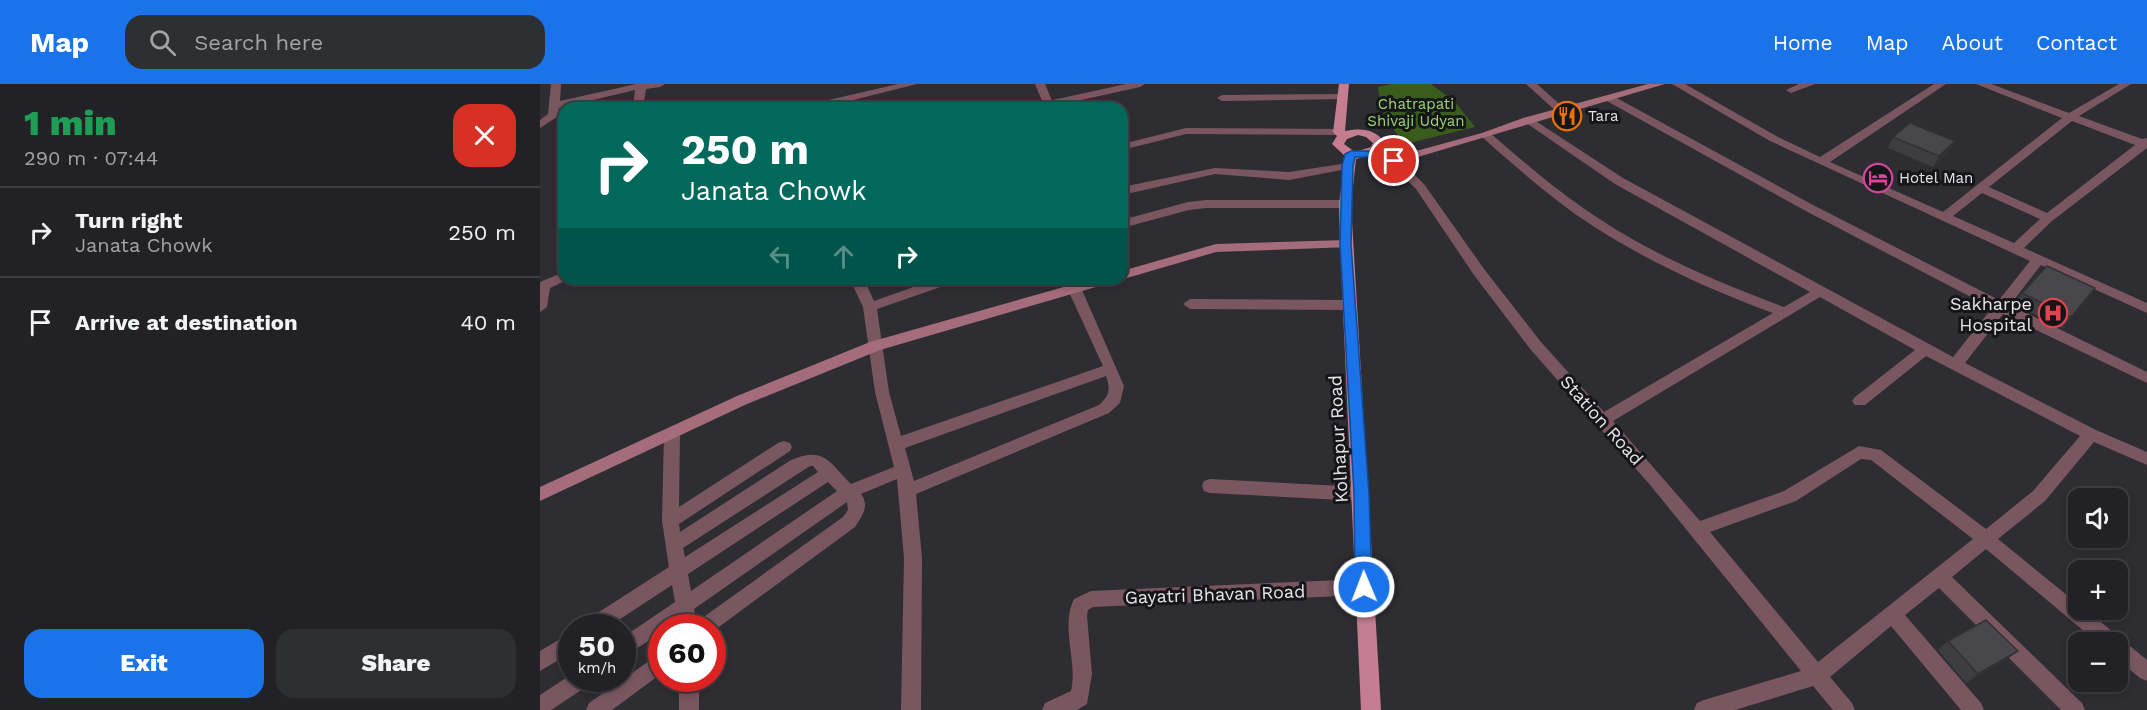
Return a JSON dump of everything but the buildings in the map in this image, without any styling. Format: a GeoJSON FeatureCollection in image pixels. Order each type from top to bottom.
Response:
{"type":"FeatureCollection","features":[{"type":"Feature","properties":{"kind":"main road"},"geometry":{"type":"LineString","coordinates":[[1341,131],[1358,132],[1374,137],[1378,146],[1368,154],[1349,160],[1339,148],[1344,84]]}},
{"type":"Feature","properties":{"kind":"main road"},"geometry":{"type":"LineString","coordinates":[[1368,154],[1394,161],[1486,135],[1527,120],[1645,86],[1660,84]]}},
{"type":"Feature","properties":{"kind":"main road","name":"Kolhapur Road"},"geometry":{"type":"LineString","coordinates":[[1349,160],[1345,204],[1346,244],[1371,710]]}},
{"type":"Feature","properties":{"kind":"main road"},"geometry":{"type":"LineString","coordinates":[[1128,273],[1215,248],[1346,244]]}},
{"type":"Feature","properties":{"kind":"main road"},"geometry":{"type":"LineString","coordinates":[[540,494],[807,372],[875,346],[1090,285]]}},
{"type":"Feature","properties":{"kind":"street"},"geometry":{"type":"LineString","coordinates":[[540,125],[553,115],[556,105],[556,84]]}},
{"type":"Feature","properties":{"kind":"street"},"geometry":{"type":"LineString","coordinates":[[569,102],[640,86],[660,84]]}},
{"type":"Feature","properties":{"kind":"street"},"geometry":{"type":"LineString","coordinates":[[843,84],[846,102]]}},
{"type":"Feature","properties":{"kind":"street"},"geometry":{"type":"LineString","coordinates":[[853,102],[912,84]]}},
{"type":"Feature","properties":{"kind":"street"},"geometry":{"type":"LineString","coordinates":[[1040,84],[1047,102]]}},
{"type":"Feature","properties":{"kind":"street"},"geometry":{"type":"LineString","coordinates":[[1066,102],[1140,84]]}},
{"type":"Feature","properties":{"kind":"street"},"geometry":{"type":"LineString","coordinates":[[1532,84],[1562,111]]}},
{"type":"Feature","properties":{"kind":"street"},"geometry":{"type":"LineString","coordinates":[[1677,84],[1774,139],[1821,162],[2147,308]]}},
{"type":"Feature","properties":{"kind":"street"},"geometry":{"type":"LineString","coordinates":[[1791,90],[1810,84]]}},
{"type":"Feature","properties":{"kind":"street"},"geometry":{"type":"LineString","coordinates":[[1821,162],[1941,84]]}},
{"type":"Feature","properties":{"kind":"street"},"geometry":{"type":"LineString","coordinates":[[1981,84],[2145,143]]}},
{"type":"Feature","properties":{"kind":"street"},"geometry":{"type":"LineString","coordinates":[[1944,217],[2070,117],[2126,84]]}},
{"type":"Feature","properties":{"kind":"street"},"geometry":{"type":"LineString","coordinates":[[639,102],[640,86]]}},
{"type":"Feature","properties":{"kind":"street"},"geometry":{"type":"LineString","coordinates":[[1222,98],[1342,97]]}},
{"type":"Feature","properties":{"kind":"street"},"geometry":{"type":"LineString","coordinates":[[1609,98],[1740,172],[1999,306],[2147,378]]}},
{"type":"Feature","properties":{"kind":"street"},"geometry":{"type":"LineString","coordinates":[[1527,120],[1619,181],[1925,349],[2091,434],[2147,459]]}},
{"type":"Feature","properties":{"kind":"street"},"geometry":{"type":"LineString","coordinates":[[1128,146],[1186,131],[1341,131]]}},
{"type":"Feature","properties":{"kind":"street"},"geometry":{"type":"LineString","coordinates":[[1486,135],[1562,198],[1613,233],[1691,275],[1785,312]]}},
{"type":"Feature","properties":{"kind":"street"},"geometry":{"type":"LineString","coordinates":[[2014,250],[2048,218],[2145,143]]}},
{"type":"Feature","properties":{"kind":"street"},"geometry":{"type":"LineString","coordinates":[[1128,190],[1215,171],[1289,176],[1349,160]]}},
{"type":"Feature","properties":{"kind":"street","name":"Station Road"},"geometry":{"type":"LineString","coordinates":[[1394,161],[1420,187],[1479,272],[1536,346],[1657,481],[1845,710]]}},
{"type":"Feature","properties":{"kind":"street"},"geometry":{"type":"LineString","coordinates":[[1981,188],[2048,218]]}},
{"type":"Feature","properties":{"kind":"street"},"geometry":{"type":"LineString","coordinates":[[1128,222],[1206,204],[1345,204]]}},
{"type":"Feature","properties":{"kind":"street"},"geometry":{"type":"LineString","coordinates":[[1956,364],[1999,306],[2038,260]]}},
{"type":"Feature","properties":{"kind":"street"},"geometry":{"type":"LineString","coordinates":[[540,307],[542,286],[558,279]]}},
{"type":"Feature","properties":{"kind":"street"},"geometry":{"type":"LineString","coordinates":[[860,285],[870,307],[882,392],[909,490],[913,558],[911,710]]}},
{"type":"Feature","properties":{"kind":"street"},"geometry":{"type":"LineString","coordinates":[[870,307],[933,285]]}},
{"type":"Feature","properties":{"kind":"street"},"geometry":{"type":"LineString","coordinates":[[2100,286],[2147,296]]}},
{"type":"Feature","properties":{"kind":"street"},"geometry":{"type":"LineString","coordinates":[[909,490],[1104,409],[1115,399],[1117,386],[1111,369],[1075,290]]}},
{"type":"Feature","properties":{"kind":"street"},"geometry":{"type":"LineString","coordinates":[[1602,420],[1821,291]]}},
{"type":"Feature","properties":{"kind":"street"},"geometry":{"type":"LineString","coordinates":[[1190,304],[1349,305]]}},
{"type":"Feature","properties":{"kind":"street"},"geometry":{"type":"LineString","coordinates":[[1860,401],[1925,349]]}},
{"type":"Feature","properties":{"kind":"street"},"geometry":{"type":"LineString","coordinates":[[897,444],[1111,369]]}},
{"type":"Feature","properties":{"kind":"street"},"geometry":{"type":"LineString","coordinates":[[672,434],[670,521],[686,614]]}},
{"type":"Feature","properties":{"kind":"street"},"geometry":{"type":"LineString","coordinates":[[1704,710],[1816,676],[2039,496],[2091,434]]}},
{"type":"Feature","properties":{"kind":"street"},"geometry":{"type":"LineString","coordinates":[[670,521],[784,447]]}},
{"type":"Feature","properties":{"kind":"street"},"geometry":{"type":"LineString","coordinates":[[1696,530],[1790,496],[1859,452],[1867,452],[1882,459],[1987,540],[2098,632]]}},
{"type":"Feature","properties":{"kind":"street"},"geometry":{"type":"LineString","coordinates":[[673,546],[808,460],[817,460],[828,474],[857,501],[856,512],[849,522],[723,614]]}},
{"type":"Feature","properties":{"kind":"street"},"geometry":{"type":"LineString","coordinates":[[636,640],[848,492],[903,470]]}},
{"type":"Feature","properties":{"kind":"street"},"geometry":{"type":"LineString","coordinates":[[611,614],[828,474]]}},
{"type":"Feature","properties":{"kind":"street"},"geometry":{"type":"LineString","coordinates":[[1210,486],[1361,494]]}},
{"type":"Feature","properties":{"kind":"street"},"geometry":{"type":"LineString","coordinates":[[1940,577],[2075,710]]}},
{"type":"Feature","properties":{"kind":"street","name":"Gayatri Bhavan Road"},"geometry":{"type":"LineString","coordinates":[[1052,710],[1066,706],[1080,697],[1084,684],[1077,617],[1080,605],[1091,599],[1364,587]]}},
{"type":"Feature","properties":{"kind":"street"},"geometry":{"type":"LineString","coordinates":[[1893,615],[1974,710]]}},
{"type":"Feature","properties":{"kind":"street"},"geometry":{"type":"LineString","coordinates":[[540,662],[558,650]]}},
{"type":"Feature","properties":{"kind":"street"},"geometry":{"type":"LineString","coordinates":[[2128,656],[2147,672]]}},
{"type":"Feature","properties":{"kind":"street"},"geometry":{"type":"LineString","coordinates":[[596,710],[648,671]]}},
{"type":"Feature","properties":{"kind":"street"},"geometry":{"type":"LineString","coordinates":[[540,706],[561,692]]}},
{"type":"Feature","properties":{"kind":"street"},"geometry":{"type":"LineString","coordinates":[[689,692],[689,710]]}},
{"type":"Feature","properties":{"kind":"green space","name":"Chatrapati Shivaji Udyan"},"geometry":{"type":"Polygon","coordinates":[[[1391,84],[1431,84],[1455,102],[1475,127],[1405,144],[1387,117],[1379,95],[1378,87],[1391,84]]]}},
{"type":"Feature","properties":{"kind":"place","name":"Tara"},"geometry":{"type":"Point","coordinates":[1567,116]}},
{"type":"Feature","properties":{"kind":"place","name":"Hotel Man"},"geometry":{"type":"Point","coordinates":[1878,178]}},
{"type":"Feature","properties":{"kind":"place","name":"Sakharpe Hospital"},"geometry":{"type":"Point","coordinates":[2053,313]}},
{"type":"Feature","properties":{"kind":"route"},"geometry":{"type":"LineString","coordinates":[[1364,587],[1345,204],[1351,154],[1368,154],[1383,160],[1394,161]]}}]}
